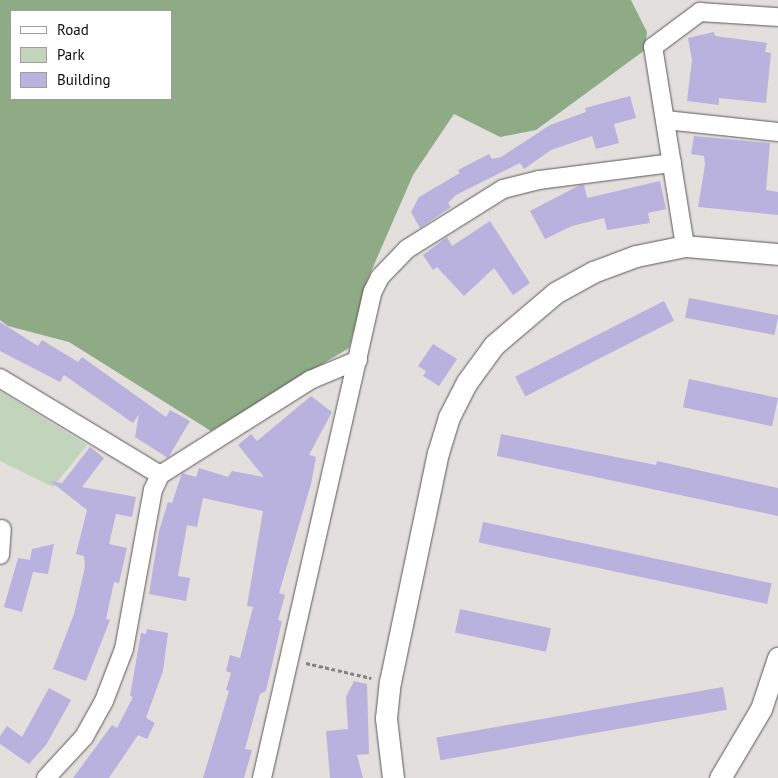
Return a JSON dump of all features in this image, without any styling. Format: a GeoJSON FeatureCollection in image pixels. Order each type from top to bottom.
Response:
{"type":"FeatureCollection","features":[{"type":"Feature","properties":{"kind":"street"},"geometry":{"type":"LineString","coordinates":[[685,246],[653,47],[700,12],[778,17]]}},
{"type":"Feature","properties":{"kind":"street"},"geometry":{"type":"LineString","coordinates":[[665,120],[778,132]]}},
{"type":"Feature","properties":{"kind":"street"},"geometry":{"type":"LineString","coordinates":[[262,778],[358,360],[380,276],[407,249],[450,220],[503,189],[538,180],[672,163]]}},
{"type":"Feature","properties":{"kind":"street"},"geometry":{"type":"LineString","coordinates":[[393,778],[386,718],[390,682],[438,453],[449,418],[467,382],[494,345],[555,293],[593,272],[636,256],[685,246],[778,254]]}},
{"type":"Feature","properties":{"kind":"street"},"geometry":{"type":"LineString","coordinates":[[46,778],[84,737],[104,701],[124,649],[152,490],[160,475],[310,380],[358,360]]}},
{"type":"Feature","properties":{"kind":"street"},"geometry":{"type":"LineString","coordinates":[[0,378],[160,475]]}},
{"type":"Feature","properties":{"kind":"street"},"geometry":{"type":"LineString","coordinates":[[0,555],[2,529]]}},
{"type":"Feature","properties":{"kind":"street"},"geometry":{"type":"LineString","coordinates":[[720,778],[761,709],[778,658]]}},
{"type":"Feature","properties":{"kind":"path"},"geometry":{"type":"LineString","coordinates":[[288,660],[390,682]]}},
{"type":"Feature","properties":{"kind":"green space"},"geometry":{"type":"Polygon","coordinates":[[[0,0],[631,0],[647,32],[645,50],[536,130],[500,137],[454,114],[413,175],[367,281],[349,348],[211,431],[69,342],[8,326],[0,320],[0,0]]]}},
{"type":"Feature","properties":{"kind":"green space"},"geometry":{"type":"Polygon","coordinates":[[[0,391],[87,445],[53,487],[0,461],[0,391]]]}},
{"type":"Feature","properties":{"kind":"building"},"geometry":{"type":"Polygon","coordinates":[[[714,32],[715,36],[767,43],[765,52],[771,53],[766,103],[719,98],[719,105],[687,101],[692,60],[688,38],[714,32]]]}},
{"type":"Feature","properties":{"kind":"building"},"geometry":{"type":"Polygon","coordinates":[[[630,96],[636,118],[614,124],[619,143],[596,149],[592,136],[551,150],[524,169],[520,163],[456,195],[448,203],[451,207],[420,228],[411,212],[419,197],[460,173],[458,170],[489,154],[492,159],[501,157],[550,125],[586,112],[585,108],[630,96]]]}},
{"type":"Feature","properties":{"kind":"building"},"geometry":{"type":"Polygon","coordinates":[[[694,136],[770,143],[766,190],[778,192],[778,215],[698,207],[705,165],[704,156],[691,154],[694,136]]]}},
{"type":"Feature","properties":{"kind":"building"},"geometry":{"type":"Polygon","coordinates":[[[660,181],[666,209],[648,213],[650,223],[607,230],[604,218],[572,226],[545,239],[530,211],[580,185],[584,185],[587,198],[660,181]]]}},
{"type":"Feature","properties":{"kind":"building"},"geometry":{"type":"Polygon","coordinates":[[[490,221],[530,283],[513,295],[494,268],[464,296],[437,267],[433,270],[423,255],[447,237],[452,246],[490,221]]]}},
{"type":"Feature","properties":{"kind":"building"},"geometry":{"type":"Polygon","coordinates":[[[689,298],[778,315],[775,335],[685,318],[689,298]]]}},
{"type":"Feature","properties":{"kind":"building"},"geometry":{"type":"Polygon","coordinates":[[[664,301],[674,321],[525,396],[515,377],[664,301]]]}},
{"type":"Feature","properties":{"kind":"building"},"geometry":{"type":"Polygon","coordinates":[[[0,322],[38,346],[42,340],[78,362],[82,357],[166,417],[170,410],[190,421],[168,458],[135,437],[139,414],[133,423],[64,375],[60,382],[0,351],[0,322]]]}},
{"type":"Feature","properties":{"kind":"building"},"geometry":{"type":"Polygon","coordinates":[[[433,344],[457,359],[439,386],[423,376],[426,371],[418,366],[433,344]]]}},
{"type":"Feature","properties":{"kind":"building"},"geometry":{"type":"Polygon","coordinates":[[[689,379],[778,398],[772,426],[683,407],[689,379]]]}},
{"type":"Feature","properties":{"kind":"building"},"geometry":{"type":"Polygon","coordinates":[[[311,396],[332,412],[309,455],[316,457],[311,484],[279,593],[285,595],[278,620],[282,621],[266,691],[260,694],[245,749],[252,750],[244,778],[203,778],[229,691],[226,690],[231,673],[226,671],[230,655],[240,658],[253,607],[247,606],[263,511],[203,498],[197,527],[187,525],[178,576],[190,578],[186,601],[149,594],[159,531],[168,502],[172,503],[182,473],[196,477],[199,468],[228,477],[232,471],[264,477],[238,445],[251,434],[257,441],[311,396]]]}},
{"type":"Feature","properties":{"kind":"building"},"geometry":{"type":"Polygon","coordinates":[[[501,434],[656,465],[657,461],[778,488],[778,516],[497,456],[501,434]]]}},
{"type":"Feature","properties":{"kind":"building"},"geometry":{"type":"Polygon","coordinates":[[[90,447],[104,458],[82,487],[136,497],[132,517],[116,514],[109,544],[127,548],[119,583],[114,582],[106,619],[110,620],[86,681],[53,669],[74,614],[85,567],[84,556],[76,554],[87,510],[50,481],[62,483],[90,447]]]}},
{"type":"Feature","properties":{"kind":"building"},"geometry":{"type":"Polygon","coordinates":[[[483,522],[772,583],[767,604],[479,543],[483,522]]]}},
{"type":"Feature","properties":{"kind":"building"},"geometry":{"type":"Polygon","coordinates":[[[54,544],[48,574],[33,572],[22,612],[4,607],[18,558],[30,560],[32,549],[54,544]]]}},
{"type":"Feature","properties":{"kind":"building"},"geometry":{"type":"Polygon","coordinates":[[[460,609],[551,628],[546,652],[455,632],[460,609]]]}},
{"type":"Feature","properties":{"kind":"building"},"geometry":{"type":"Polygon","coordinates":[[[147,629],[168,633],[163,671],[146,718],[155,723],[147,739],[138,735],[109,778],[73,778],[112,725],[117,728],[133,697],[130,696],[141,633],[146,634],[147,629]]]}},
{"type":"Feature","properties":{"kind":"building"},"geometry":{"type":"Polygon","coordinates":[[[354,681],[367,684],[369,754],[357,755],[363,778],[330,778],[326,731],[348,729],[346,697],[354,681]]]}},
{"type":"Feature","properties":{"kind":"building"},"geometry":{"type":"Polygon","coordinates":[[[723,687],[727,710],[440,760],[436,738],[723,687]]]}},
{"type":"Feature","properties":{"kind":"building"},"geometry":{"type":"Polygon","coordinates":[[[49,688],[71,700],[46,745],[29,764],[0,744],[0,736],[7,726],[22,737],[49,688]]]}}]}
